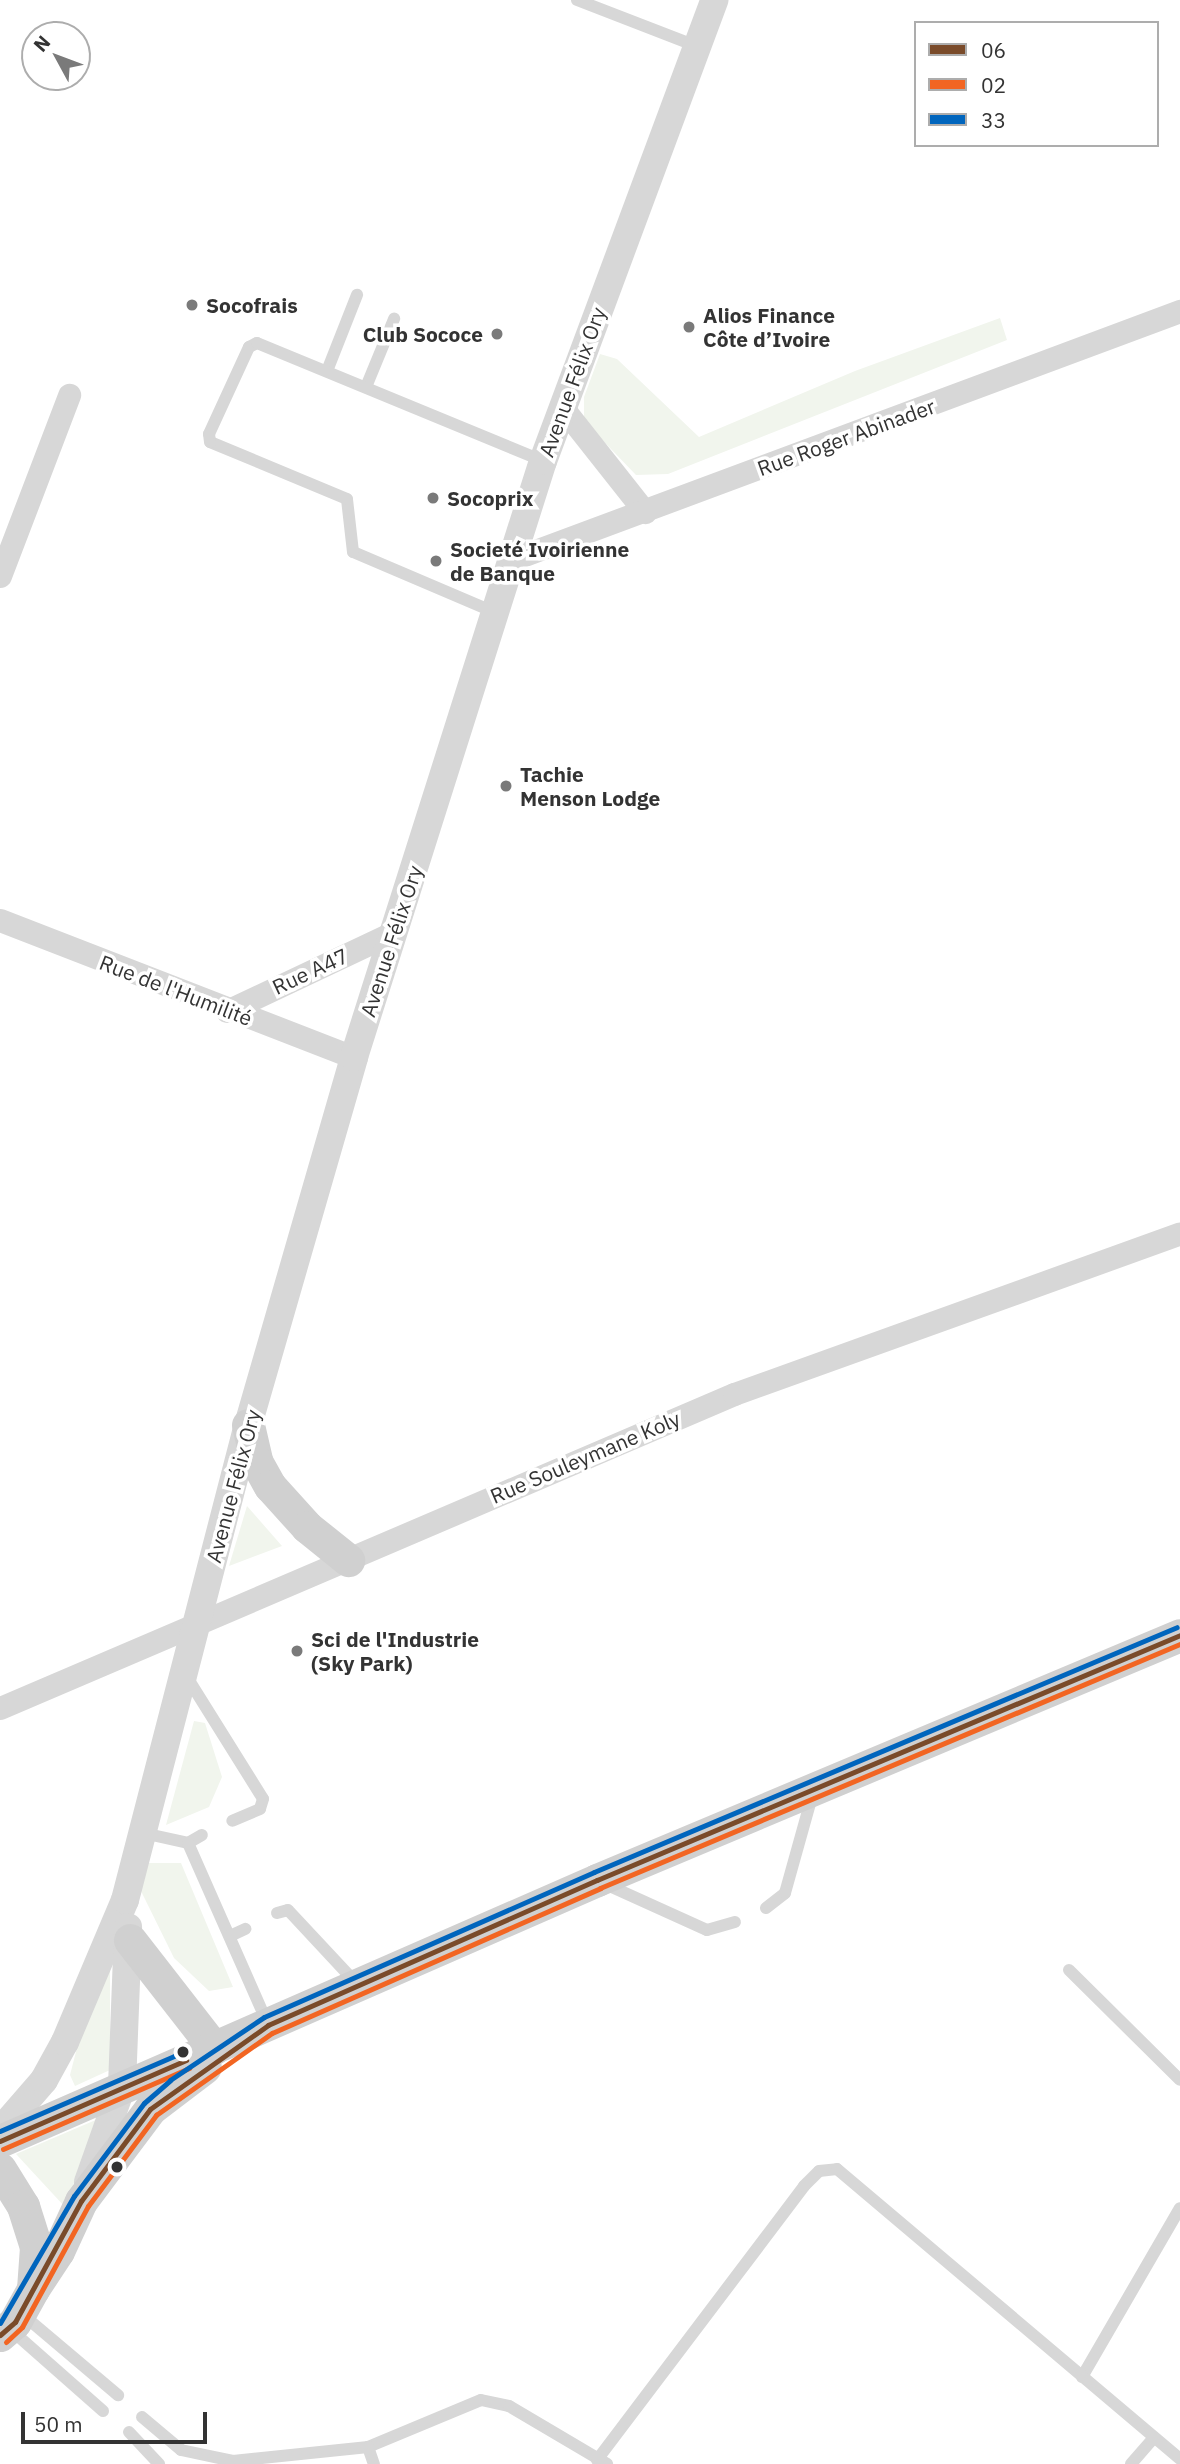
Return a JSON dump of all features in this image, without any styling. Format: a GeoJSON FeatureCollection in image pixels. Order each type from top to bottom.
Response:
{"type":"FeatureCollection","features":[{"type":"Feature","properties":{"kind":"main road"},"geometry":{"type":"LineString","coordinates":[[248,1424],[256,1461],[270,1486],[307,1527],[348,1560]]}},
{"type":"Feature","properties":{"kind":"main road"},"geometry":{"type":"LineString","coordinates":[[0,2141],[122,2085],[268,2025],[597,1880],[1180,1635]]}},
{"type":"Feature","properties":{"kind":"main road"},"geometry":{"type":"LineString","coordinates":[[130,1940],[214,2048]]}},
{"type":"Feature","properties":{"kind":"main road"},"geometry":{"type":"LineString","coordinates":[[16,2316],[58,2251],[82,2201],[162,2098],[268,2025]]}},
{"type":"Feature","properties":{"kind":"main road"},"geometry":{"type":"LineString","coordinates":[[0,2169],[23,2206],[36,2247],[16,2316]]}},
{"type":"Feature","properties":{"kind":"street","name":"Avenue Félix Ory"},"geometry":{"type":"LineString","coordinates":[[0,2131],[44,2080],[60,2052],[125,1900],[248,1424],[354,1057],[543,461],[714,0]]}},
{"type":"Feature","properties":{"kind":"street","name":"Rue Roger Abinader"},"geometry":{"type":"LineString","coordinates":[[511,559],[645,512],[1180,311]]}},
{"type":"Feature","properties":{"kind":"street"},"geometry":{"type":"LineString","coordinates":[[0,576],[69,395]]}},
{"type":"Feature","properties":{"kind":"street"},"geometry":{"type":"LineString","coordinates":[[562,407],[645,512]]}},
{"type":"Feature","properties":{"kind":"street","name":"Rue de l'Humilité"},"geometry":{"type":"LineString","coordinates":[[0,920],[227,1011],[354,1057]]}},
{"type":"Feature","properties":{"kind":"street","name":"Rue A47"},"geometry":{"type":"LineString","coordinates":[[227,1011],[394,932]]}},
{"type":"Feature","properties":{"kind":"street","name":"Rue Souleymane Koly"},"geometry":{"type":"LineString","coordinates":[[0,1708],[195,1628],[734,1394],[1180,1233]]}},
{"type":"Feature","properties":{"kind":"street","name":"Avenue Félix Ory"},"geometry":{"type":"LineString","coordinates":[[82,2201],[122,2085],[130,1940],[125,1900]]}},
{"type":"Feature","properties":{"kind":"lane"},"geometry":{"type":"LineString","coordinates":[[577,0],[696,46]]}},
{"type":"Feature","properties":{"kind":"lane"},"geometry":{"type":"LineString","coordinates":[[327,371],[357,295]]}},
{"type":"Feature","properties":{"kind":"lane"},"geometry":{"type":"LineString","coordinates":[[366,387],[394,319]]}},
{"type":"Feature","properties":{"kind":"lane"},"geometry":{"type":"LineString","coordinates":[[494,612],[353,552],[347,499],[210,442],[209,434],[252,343],[327,371],[543,461]]}},
{"type":"Feature","properties":{"kind":"lane"},"geometry":{"type":"LineString","coordinates":[[183,1672],[263,1799],[260,1809],[232,1821]]}},
{"type":"Feature","properties":{"kind":"lane"},"geometry":{"type":"LineString","coordinates":[[766,1908],[777,1903],[785,1893],[814,1789]]}},
{"type":"Feature","properties":{"kind":"lane"},"geometry":{"type":"LineString","coordinates":[[142,1833],[188,1843],[202,1835]]}},
{"type":"Feature","properties":{"kind":"lane"},"geometry":{"type":"LineString","coordinates":[[188,1843],[268,2025]]}},
{"type":"Feature","properties":{"kind":"lane"},"geometry":{"type":"LineString","coordinates":[[597,1880],[707,1930],[735,1922]]}},
{"type":"Feature","properties":{"kind":"lane"},"geometry":{"type":"LineString","coordinates":[[277,1913],[288,1910],[358,1985]]}},
{"type":"Feature","properties":{"kind":"lane"},"geometry":{"type":"LineString","coordinates":[[230,1936],[245,1929]]}},
{"type":"Feature","properties":{"kind":"lane"},"geometry":{"type":"LineString","coordinates":[[1069,1970],[1180,2080]]}},
{"type":"Feature","properties":{"kind":"lane"},"geometry":{"type":"LineString","coordinates":[[142,2417],[181,2450],[208,2458],[245,2460],[368,2447],[481,2400],[509,2406],[602,2462],[818,2171],[837,2169],[1180,2459]]}},
{"type":"Feature","properties":{"kind":"lane"},"geometry":{"type":"LineString","coordinates":[[1082,2377],[1180,2208]]}},
{"type":"Feature","properties":{"kind":"lane"},"geometry":{"type":"LineString","coordinates":[[16,2316],[118,2395]]}},
{"type":"Feature","properties":{"kind":"lane"},"geometry":{"type":"LineString","coordinates":[[16,2316],[103,2410]]}},
{"type":"Feature","properties":{"kind":"lane"},"geometry":{"type":"LineString","coordinates":[[129,2432],[159,2464]]}},
{"type":"Feature","properties":{"kind":"lane"},"geometry":{"type":"LineString","coordinates":[[1131,2464],[1154,2438]]}},
{"type":"Feature","properties":{"kind":"lane"},"geometry":{"type":"LineString","coordinates":[[368,2447],[374,2464]]}},
{"type":"Feature","properties":{"kind":"shaded area"},"geometry":{"type":"Polygon","coordinates":[[[1000,318],[1007,340],[668,474],[636,475],[584,421],[584,397],[600,354],[617,359],[699,437],[855,371],[1000,318]]]}},
{"type":"Feature","properties":{"kind":"shaded area"},"geometry":{"type":"Polygon","coordinates":[[[247,1506],[282,1546],[229,1566],[247,1506]]]}},
{"type":"Feature","properties":{"kind":"shaded area"},"geometry":{"type":"Polygon","coordinates":[[[194,1721],[205,1723],[222,1777],[209,1807],[166,1825],[194,1721]]]}},
{"type":"Feature","properties":{"kind":"shaded area"},"geometry":{"type":"Polygon","coordinates":[[[149,1863],[181,1863],[233,1987],[209,1991],[174,1958],[140,1889],[149,1863]]]}},
{"type":"Feature","properties":{"kind":"shaded area"},"geometry":{"type":"Polygon","coordinates":[[[110,1962],[110,2070],[75,2086],[70,2075],[99,1963],[110,1962]]]}},
{"type":"Feature","properties":{"kind":"shaded area"},"geometry":{"type":"Polygon","coordinates":[[[98,2119],[65,2207],[16,2154],[98,2119]]]}},
{"type":"Feature","properties":{"kind":"transit line","name":"33"},"geometry":{"type":"LineString","coordinates":[[0,2323],[74,2196],[144,2103],[170,2080],[264,2017],[594,1872],[1177,1627]]}},
{"type":"Feature","properties":{"kind":"transit line","name":"06"},"geometry":{"type":"LineString","coordinates":[[0,2335],[15,2322],[81,2201],[150,2109],[268,2025],[597,1880],[1180,1635]]}},
{"type":"Feature","properties":{"kind":"transit line","name":"02"},"geometry":{"type":"LineString","coordinates":[[6,2342],[22,2327],[88,2206],[156,2115],[272,2033],[600,1888],[1180,1644]]}},
{"type":"Feature","properties":{"kind":"transit line","name":"33"},"geometry":{"type":"LineString","coordinates":[[0,2131],[183,2052]]}},
{"type":"Feature","properties":{"kind":"transit line","name":"06"},"geometry":{"type":"LineString","coordinates":[[0,2141],[186,2060]]}},
{"type":"Feature","properties":{"kind":"transit line","name":"02"},"geometry":{"type":"LineString","coordinates":[[3,2149],[189,2068]]}},
{"type":"Feature","properties":{"kind":"place","name":"Socofrais"},"geometry":{"type":"Point","coordinates":[192,305]}},
{"type":"Feature","properties":{"kind":"place","name":"Alios Finance Côte d’Ivoire"},"geometry":{"type":"Point","coordinates":[689,327]}},
{"type":"Feature","properties":{"kind":"place","name":"Club Sococe"},"geometry":{"type":"Point","coordinates":[497,334]}},
{"type":"Feature","properties":{"kind":"place","name":"Socoprix"},"geometry":{"type":"Point","coordinates":[433,498]}},
{"type":"Feature","properties":{"kind":"place","name":"Societé Ivoirienne de Banque"},"geometry":{"type":"Point","coordinates":[436,561]}},
{"type":"Feature","properties":{"kind":"place","name":"Tachie Menson Lodge"},"geometry":{"type":"Point","coordinates":[506,786]}},
{"type":"Feature","properties":{"kind":"place","name":"Sci de l'Industrie (Sky Park)"},"geometry":{"type":"Point","coordinates":[297,1651]}}]}
